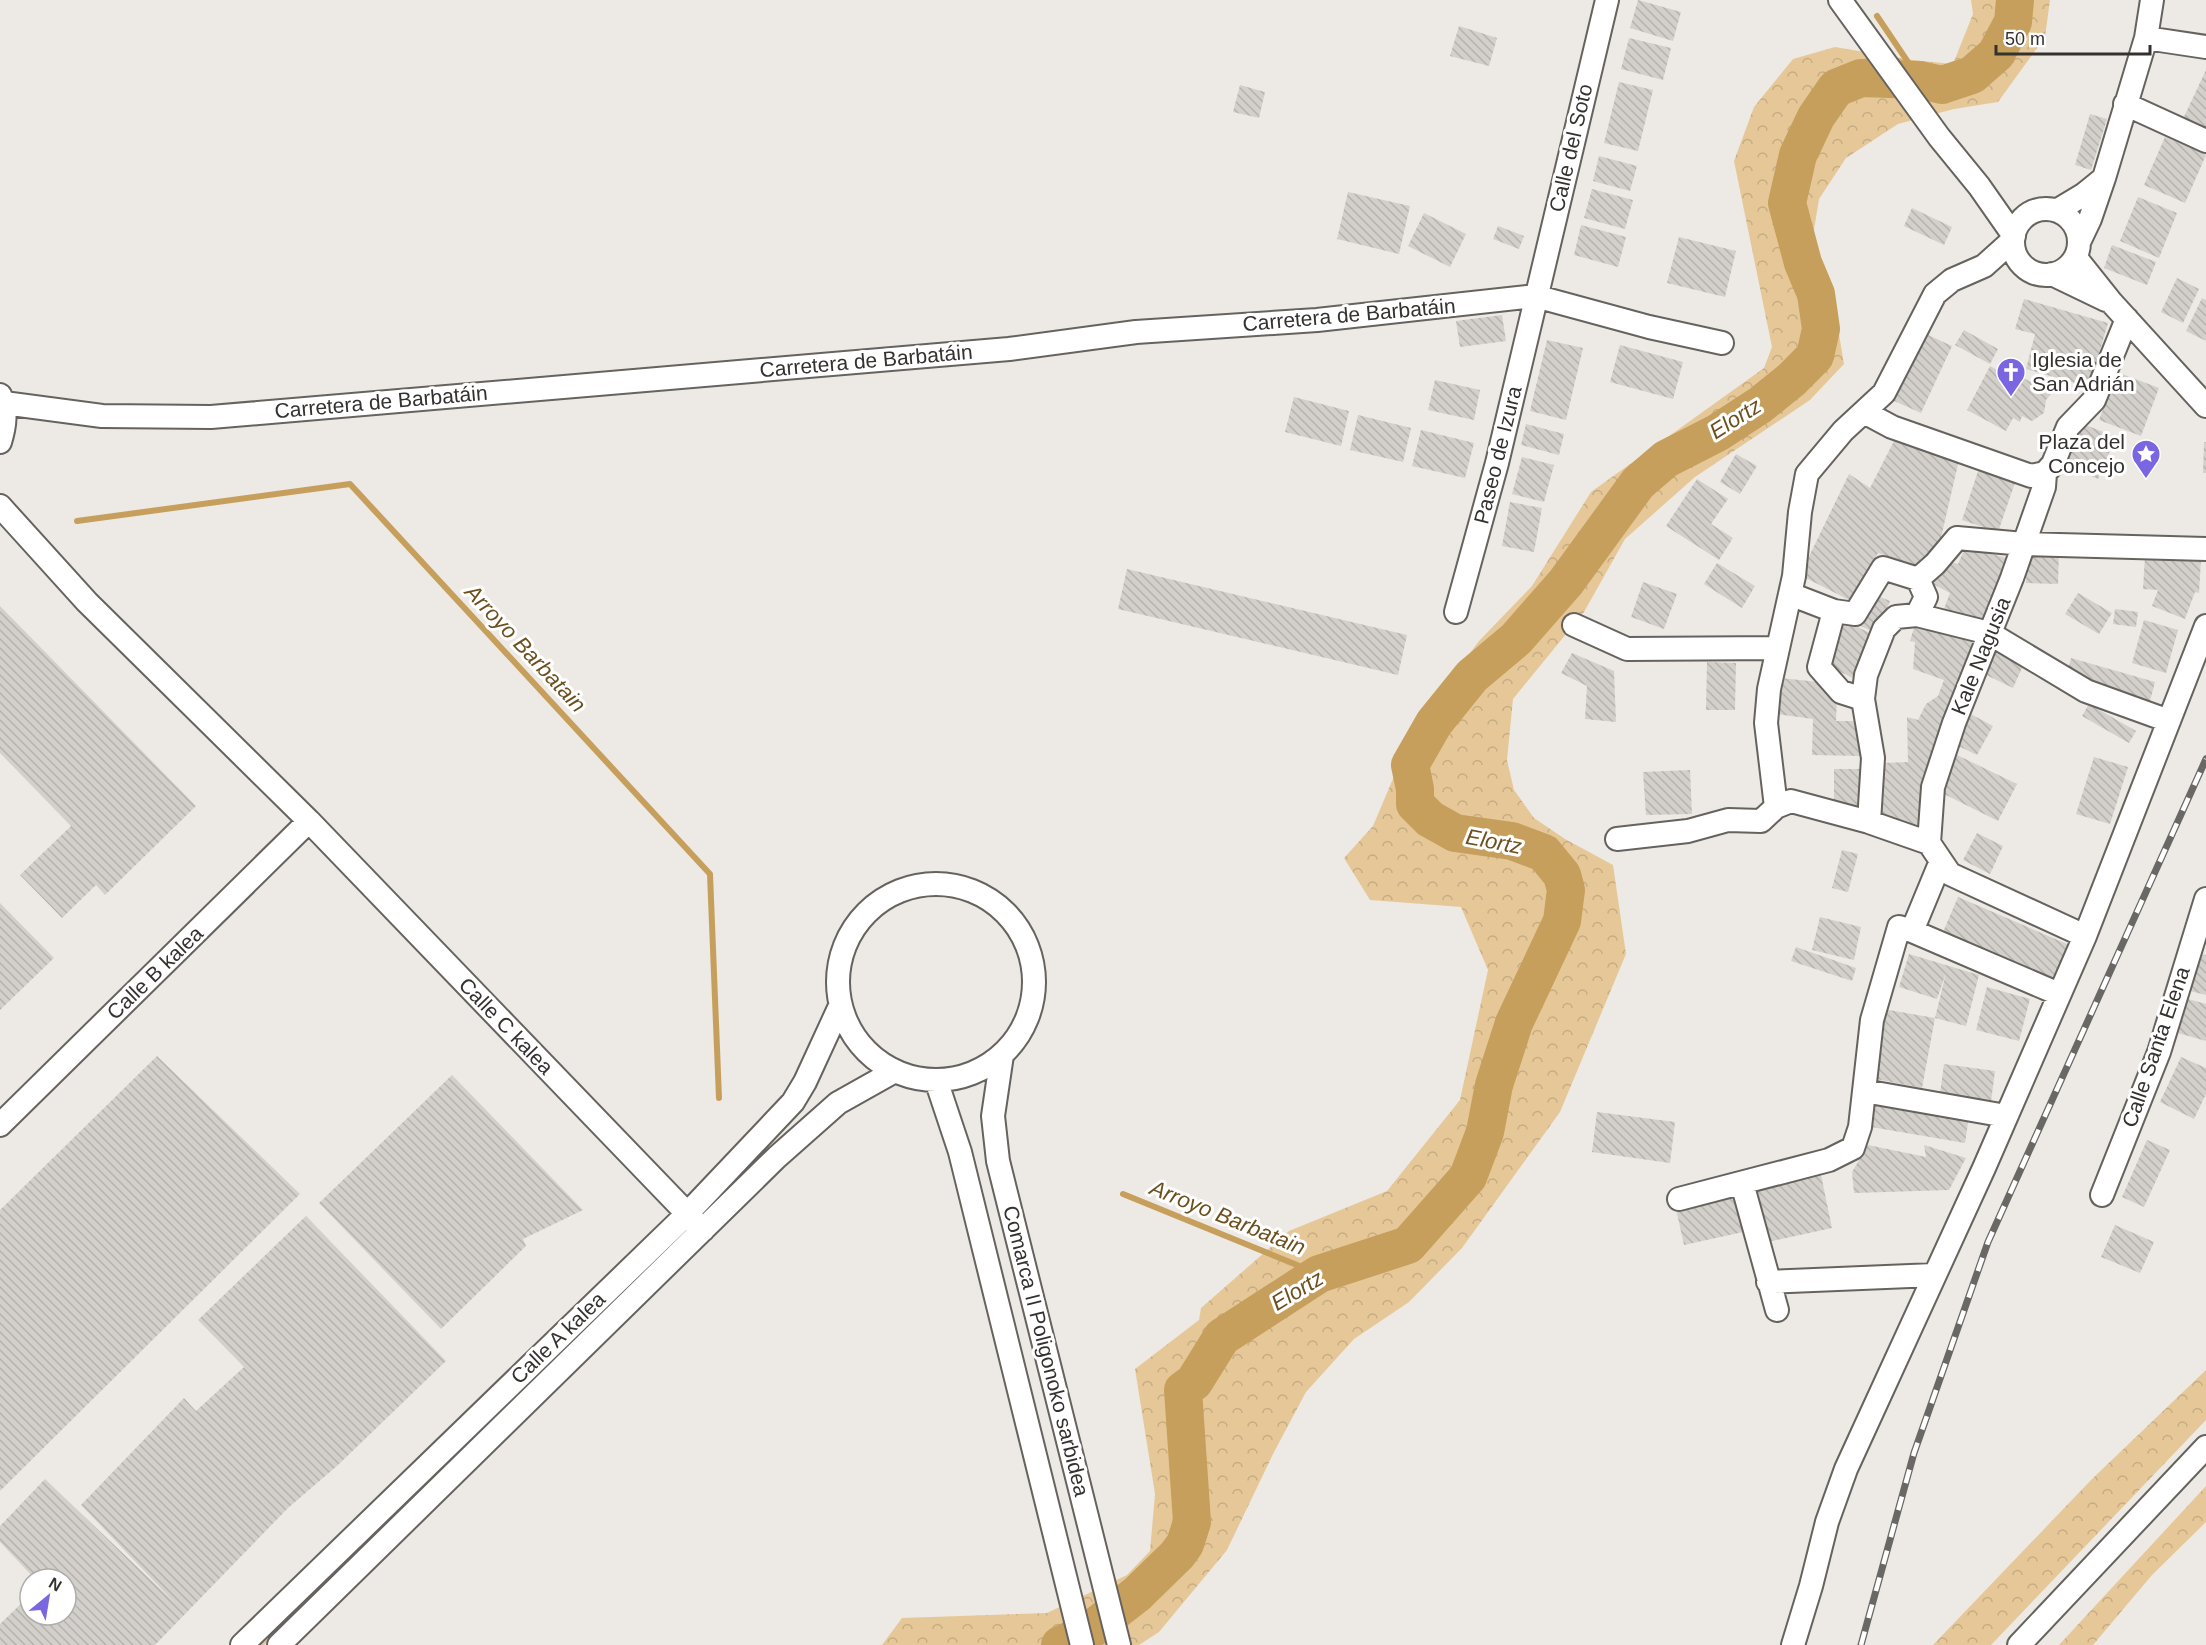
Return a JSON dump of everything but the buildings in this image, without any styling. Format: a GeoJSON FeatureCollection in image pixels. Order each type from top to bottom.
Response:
{"type":"FeatureCollection","features":[{"type":"Feature","properties":{"kind":"street","name":"Calle del Soto"},"geometry":{"type":"LineString","coordinates":[[1535,296],[1607,0]]}},
{"type":"Feature","properties":{"kind":"street"},"geometry":{"type":"LineString","coordinates":[[1840,0],[1939,137],[1979,186],[2014,238],[2017,256],[2026,268],[2034,273],[2052,274],[2120,311]]}},
{"type":"Feature","properties":{"kind":"street"},"geometry":{"type":"LineString","coordinates":[[2052,274],[2068,266],[2078,249],[2090,219],[2146,38],[2152,0]]}},
{"type":"Feature","properties":{"kind":"street"},"geometry":{"type":"LineString","coordinates":[[2146,38],[2206,47]]}},
{"type":"Feature","properties":{"kind":"street"},"geometry":{"type":"LineString","coordinates":[[2125,104],[2206,141]]}},
{"type":"Feature","properties":{"kind":"street"},"geometry":{"type":"LineString","coordinates":[[2058,210],[2083,195],[2104,178]]}},
{"type":"Feature","properties":{"kind":"street"},"geometry":{"type":"LineString","coordinates":[[1979,186],[2003,200],[2032,212]]}},
{"type":"Feature","properties":{"kind":"street"},"geometry":{"type":"LineString","coordinates":[[1776,807],[1766,723],[1769,689],[1794,576],[1800,512],[1807,474],[1843,430],[1884,393],[1935,294],[1952,280],[1984,266],[2014,238],[2020,222],[2032,212],[2044,208],[2058,210],[2073,222],[2078,249],[2120,311],[2206,406]]}},
{"type":"Feature","properties":{"kind":"street"},"geometry":{"type":"LineString","coordinates":[[1984,266],[2026,268]]}},
{"type":"Feature","properties":{"kind":"street","name":"Carretera de Barbatáin"},"geometry":{"type":"LineString","coordinates":[[2,399],[102,416],[211,417],[1009,349],[1136,332],[1317,320],[1535,296],[1649,327],[1722,343]]}},
{"type":"Feature","properties":{"kind":"street","name":"Paseo de Izura"},"geometry":{"type":"LineString","coordinates":[[1456,612],[1497,463],[1535,296]]}},
{"type":"Feature","properties":{"kind":"street","name":"Kale Nagusia"},"geometry":{"type":"LineString","coordinates":[[1912,931],[1935,852],[1933,787],[1954,723],[2024,544],[2044,487],[2045,473],[2053,464],[2068,427],[2094,400],[2120,311]]}},
{"type":"Feature","properties":{"kind":"street"},"geometry":{"type":"LineString","coordinates":[[0,442],[5,422],[2,399]]}},
{"type":"Feature","properties":{"kind":"street"},"geometry":{"type":"LineString","coordinates":[[1864,412],[1892,427],[2031,476],[2045,473]]}},
{"type":"Feature","properties":{"kind":"street","name":"Calle C kalea"},"geometry":{"type":"LineString","coordinates":[[0,506],[87,602],[309,821],[686,1215],[703,1230]]}},
{"type":"Feature","properties":{"kind":"street"},"geometry":{"type":"LineString","coordinates":[[1918,579],[1935,564],[1957,538],[2024,544],[2206,549]]}},
{"type":"Feature","properties":{"kind":"street"},"geometry":{"type":"LineString","coordinates":[[1790,594],[1833,612],[1855,614],[1883,568],[1918,579],[1926,597],[1917,615]]}},
{"type":"Feature","properties":{"kind":"street"},"geometry":{"type":"LineString","coordinates":[[1833,612],[1819,667],[1842,692],[1863,699]]}},
{"type":"Feature","properties":{"kind":"street"},"geometry":{"type":"LineString","coordinates":[[1869,822],[1873,758],[1863,699],[1866,675],[1884,629],[1896,618],[1917,615],[1989,633],[2086,691],[2169,721]]}},
{"type":"Feature","properties":{"kind":"street"},"geometry":{"type":"LineString","coordinates":[[1574,625],[1627,649],[1778,648]]}},
{"type":"Feature","properties":{"kind":"street"},"geometry":{"type":"LineString","coordinates":[[1792,1645],[1811,1586],[1827,1522],[1846,1469],[2085,936],[2206,626]]}},
{"type":"Feature","properties":{"kind":"street"},"geometry":{"type":"LineString","coordinates":[[1617,839],[1688,831],[1728,820],[1761,821],[1776,807],[1791,801],[1869,822],[1935,852],[1950,874],[2085,936]]}},
{"type":"Feature","properties":{"kind":"street","name":"Calle B kalea"},"geometry":{"type":"LineString","coordinates":[[0,1125],[309,821]]}},
{"type":"Feature","properties":{"kind":"street"},"geometry":{"type":"LineString","coordinates":[[938,884],[949,884],[979,893],[1005,912],[1024,938],[1033,968],[1033,1000],[1022,1030],[1002,1055],[982,1068],[960,1077],[936,1080],[915,1078],[895,1071],[870,1055],[852,1032],[840,1006],[838,974],[845,943],[862,916],[887,896],[917,885],[938,884]]}},
{"type":"Feature","properties":{"kind":"street","name":"Calle Santa Elena"},"geometry":{"type":"LineString","coordinates":[[2102,1195],[2159,1052],[2206,899]]}},
{"type":"Feature","properties":{"kind":"street"},"geometry":{"type":"LineString","coordinates":[[1679,1200],[1829,1160],[1853,1148],[1860,1127],[1872,1020],[1899,927],[2059,994]]}},
{"type":"Feature","properties":{"kind":"street","name":"Calle A kalea"},"geometry":{"type":"LineString","coordinates":[[242,1645],[686,1215],[793,1102],[805,1082],[840,1006]]}},
{"type":"Feature","properties":{"kind":"street","name":"Comarca II Poligonoko sarbidea"},"geometry":{"type":"LineString","coordinates":[[1002,1055],[993,1116],[998,1161],[1119,1645]]}},
{"type":"Feature","properties":{"kind":"street","name":"Calle A kalea"},"geometry":{"type":"LineString","coordinates":[[279,1645],[777,1158],[838,1103],[895,1071]]}},
{"type":"Feature","properties":{"kind":"street","name":"Comarca II Poligonoko sarbidea"},"geometry":{"type":"LineString","coordinates":[[936,1080],[960,1152],[1082,1645]]}},
{"type":"Feature","properties":{"kind":"street"},"geometry":{"type":"LineString","coordinates":[[1864,1090],[2006,1116]]}},
{"type":"Feature","properties":{"kind":"street"},"geometry":{"type":"LineString","coordinates":[[1742,1183],[1777,1310]]}},
{"type":"Feature","properties":{"kind":"street"},"geometry":{"type":"LineString","coordinates":[[1768,1282],[1934,1275]]}},
{"type":"Feature","properties":{"kind":"street"},"geometry":{"type":"LineString","coordinates":[[2019,1645],[2206,1447]]}},
{"type":"Feature","properties":{"kind":"green space"},"geometry":{"type":"Polygon","coordinates":[[[1971,0],[2050,0],[2045,37],[1998,102],[1954,109],[1898,124],[1846,158],[1819,199],[1813,236],[1832,293],[1844,364],[1810,400],[1695,477],[1625,539],[1584,612],[1513,699],[1507,760],[1514,790],[1534,818],[1565,839],[1613,865],[1626,954],[1560,1112],[1462,1248],[1409,1302],[1354,1339],[1306,1392],[1227,1550],[1159,1632],[1139,1645],[882,1645],[902,1618],[1047,1613],[1127,1575],[1150,1551],[1155,1494],[1135,1369],[1199,1320],[1201,1308],[1289,1231],[1387,1191],[1460,1100],[1488,970],[1461,907],[1370,900],[1344,858],[1373,826],[1414,729],[1479,641],[1532,586],[1591,492],[1764,368],[1772,347],[1734,161],[1754,107],[1793,59],[1835,47],[1912,60],[1953,64],[1973,14],[1971,0]]]}},
{"type":"Feature","properties":{"kind":"green space"},"geometry":{"type":"Polygon","coordinates":[[[640,1274],[640,1277],[264,1645],[256,1645],[640,1274]]]}},
{"type":"Feature","properties":{"kind":"green space"},"geometry":{"type":"Polygon","coordinates":[[[2206,1370],[2206,1420],[1991,1645],[1933,1645],[2092,1479],[2206,1370]]]}},
{"type":"Feature","properties":{"kind":"green space"},"geometry":{"type":"Polygon","coordinates":[[[2206,1486],[2206,1522],[2152,1575],[2093,1645],[2059,1645],[2206,1486]]]}},
{"type":"Feature","properties":{"kind":"waterway","name":"Elortz"},"geometry":{"type":"LineString","coordinates":[[1060,1645],[1088,1632],[1137,1594],[1177,1555],[1185,1544],[1192,1522],[1183,1390],[1194,1382],[1222,1337],[1319,1274],[1408,1245],[1468,1177],[1485,1132],[1494,1085],[1514,1023],[1562,921],[1566,890],[1562,875],[1544,853],[1512,841],[1455,833],[1430,819],[1415,804],[1415,789],[1410,765],[1434,723],[1472,676],[1516,639],[1566,582],[1638,483],[1666,459],[1717,433],[1760,405],[1791,380],[1815,356],[1821,329],[1816,294],[1803,263],[1787,203],[1798,155],[1816,117],[1836,88],[1861,78],[1920,80],[1942,85],[1972,75],[1996,54],[2013,22],[2015,0]]}},
{"type":"Feature","properties":{"kind":"waterway"},"geometry":{"type":"LineString","coordinates":[[1877,16],[1920,80]]}},
{"type":"Feature","properties":{"kind":"waterway","name":"Arroyo Barbatain"},"geometry":{"type":"LineString","coordinates":[[77,521],[350,484],[710,874],[719,1098]]}},
{"type":"Feature","properties":{"kind":"waterway","name":"Arroyo Barbatain"},"geometry":{"type":"LineString","coordinates":[[1123,1194],[1319,1274]]}},
{"type":"Feature","properties":{"kind":"railway"},"geometry":{"type":"LineString","coordinates":[[1861,1645],[1914,1453],[1988,1242],[2206,759]]}},
{"type":"Feature","properties":{"kind":"place","name":"Iglesia de San Adrián"},"geometry":{"type":"Point","coordinates":[2011,398]}},
{"type":"Feature","properties":{"kind":"place","name":"Plaza del Concejo"},"geometry":{"type":"Point","coordinates":[2146,480]}}]}
